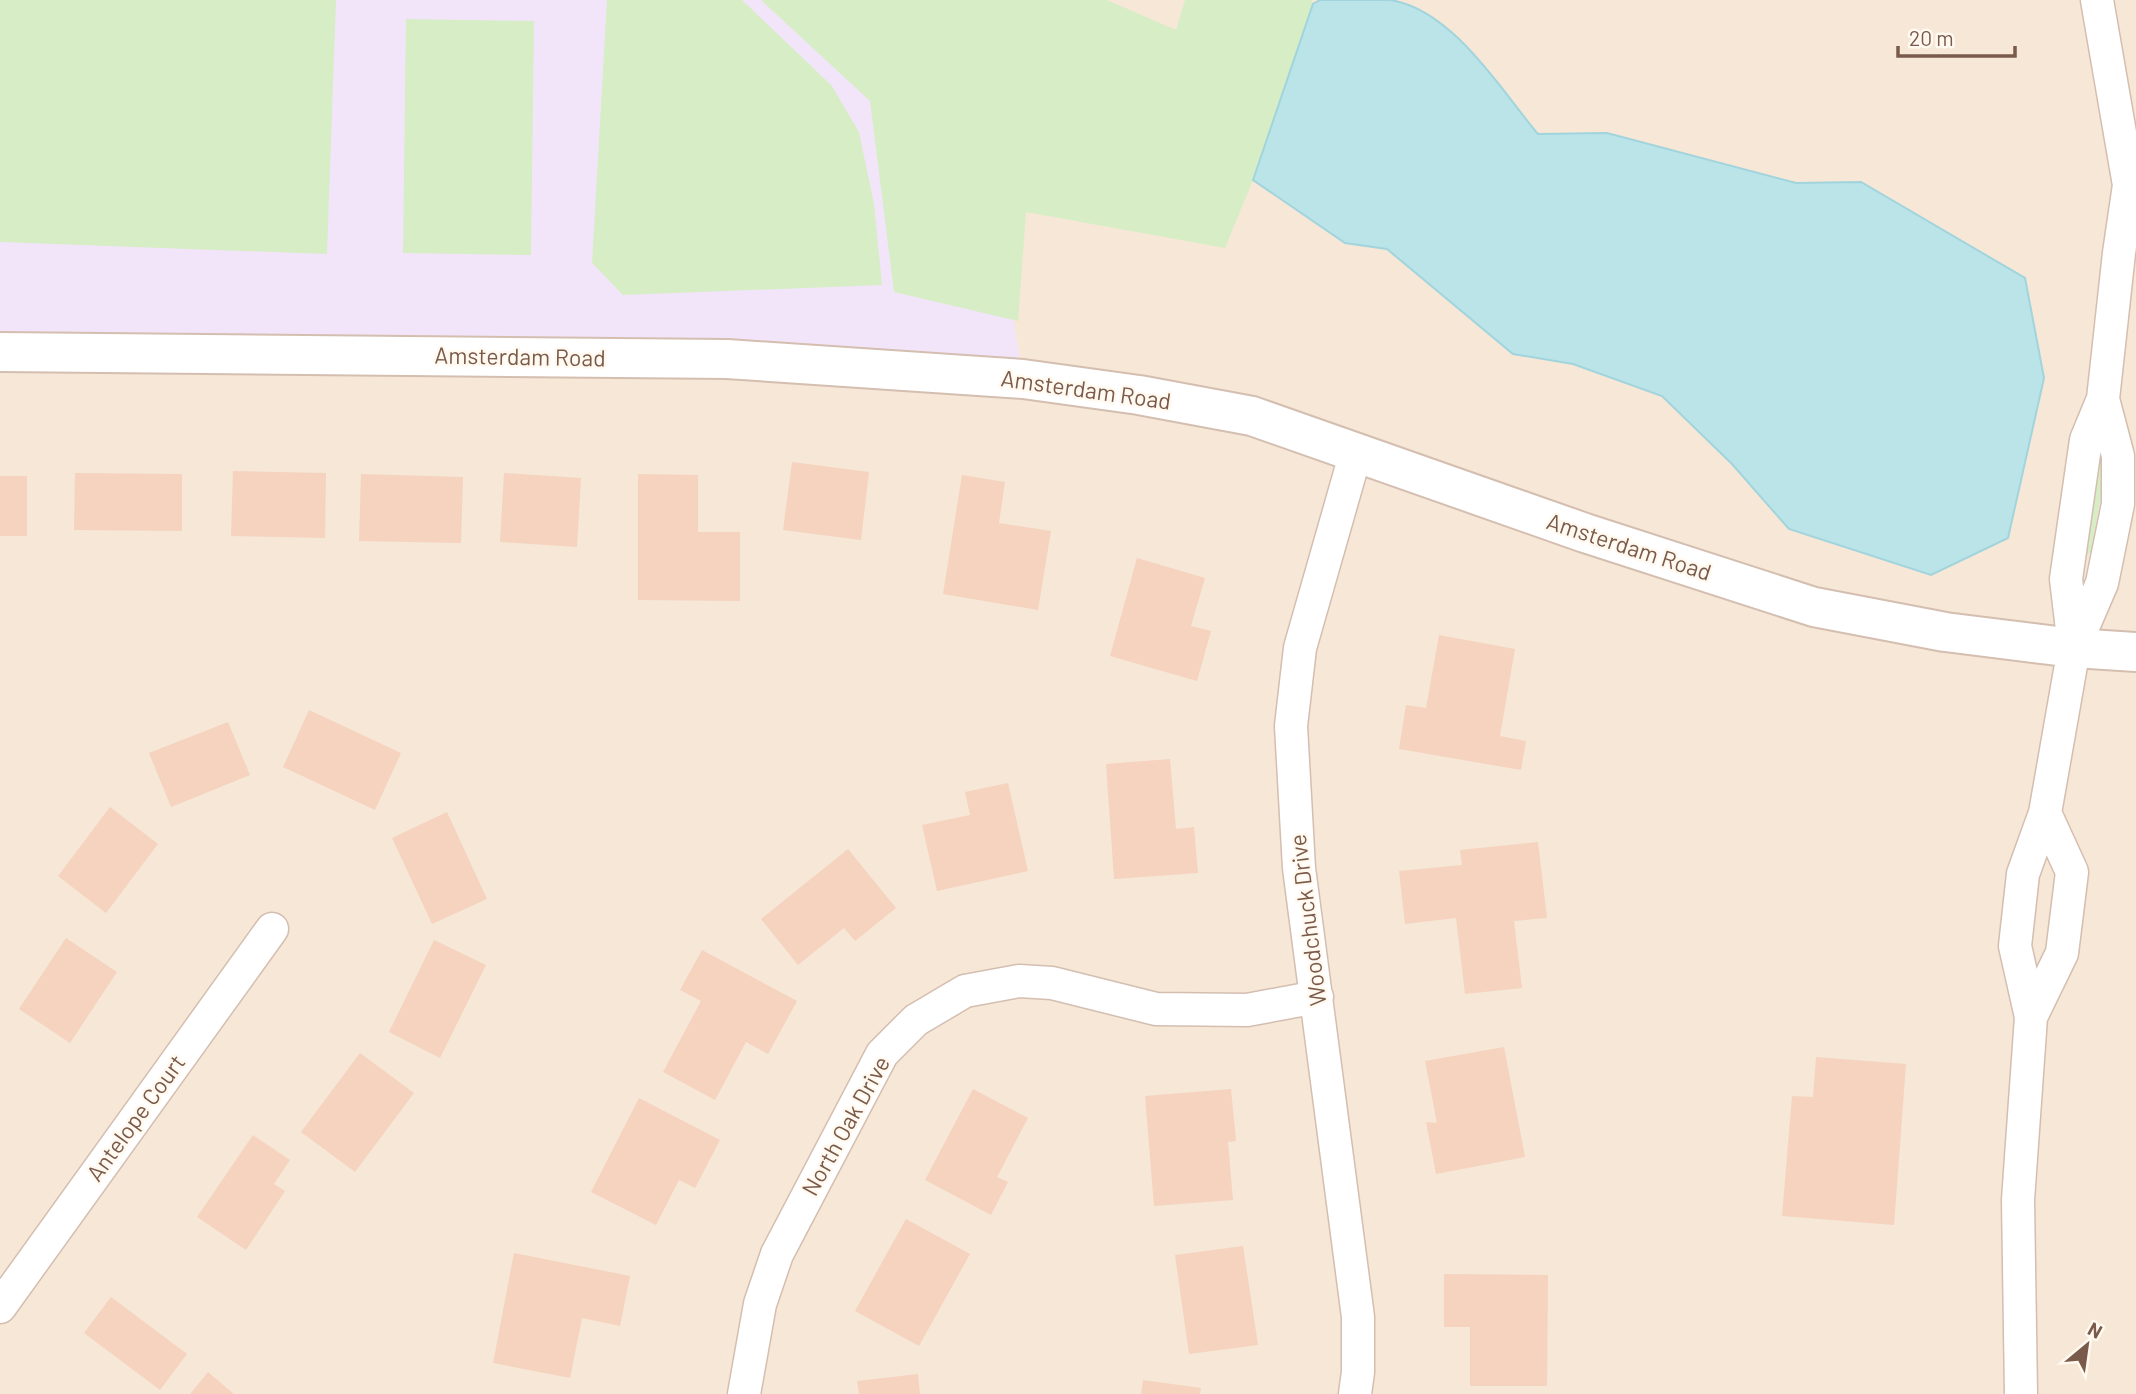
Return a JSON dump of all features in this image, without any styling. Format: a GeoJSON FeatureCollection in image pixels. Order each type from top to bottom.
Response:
{"type":"FeatureCollection","features":[{"type":"Feature","properties":{"kind":"street"},"geometry":{"type":"LineString","coordinates":[[2021,1394],[2018,1200],[2031,1017],[2015,946],[2022,874],[2045,813],[2074,648],[2066,579],[2086,440],[2103,399],[2129,184],[2097,0]]}},
{"type":"Feature","properties":{"kind":"street","name":"Amsterdam Road"},"geometry":{"type":"LineString","coordinates":[[0,352],[727,359],[1023,379],[1139,395],[1252,416],[1585,533],[1814,607],[1945,632],[2074,648],[2136,652]]}},
{"type":"Feature","properties":{"kind":"street","name":"Woodchuck Drive"},"geometry":{"type":"LineString","coordinates":[[1355,1394],[1358,1372],[1358,1317],[1299,868],[1291,726],[1300,648],[1356,452]]}},
{"type":"Feature","properties":{"kind":"street"},"geometry":{"type":"LineString","coordinates":[[2031,1017],[2062,953],[2072,872],[2045,813]]}},
{"type":"Feature","properties":{"kind":"street","name":"Antelope Court"},"geometry":{"type":"LineString","coordinates":[[0,1307],[272,929]]}},
{"type":"Feature","properties":{"kind":"street","name":"North Oak Drive"},"geometry":{"type":"LineString","coordinates":[[744,1394],[760,1304],[777,1254],[881,1054],[916,1020],[965,991],[1019,981],[1052,983],[1156,1009],[1247,1010],[1317,998]]}},
{"type":"Feature","properties":{"kind":"shaded area"},"geometry":{"type":"Polygon","coordinates":[[[0,0],[800,0],[978,95],[1023,379],[0,352],[0,0]]]}},
{"type":"Feature","properties":{"kind":"shaded area"},"geometry":{"type":"Polygon","coordinates":[[[963,0],[2136,0],[2136,1394],[0,1394],[0,352],[978,95],[963,0]]]}},
{"type":"Feature","properties":{"kind":"green space"},"geometry":{"type":"Polygon","coordinates":[[[0,0],[336,0],[327,254],[0,242],[0,0]]]}},
{"type":"Feature","properties":{"kind":"green space"},"geometry":{"type":"Polygon","coordinates":[[[607,0],[742,0],[832,86],[859,132],[874,204],[882,285],[623,295],[592,263],[607,0]]]}},
{"type":"Feature","properties":{"kind":"green space"},"geometry":{"type":"Polygon","coordinates":[[[761,0],[1107,0],[1176,30],[1185,0],[1312,0],[1313,4],[1253,180],[1225,248],[1026,212],[1018,321],[894,292],[870,101],[761,0]]]}},
{"type":"Feature","properties":{"kind":"green space"},"geometry":{"type":"Polygon","coordinates":[[[406,19],[534,21],[531,255],[403,253],[406,19]]]}},
{"type":"Feature","properties":{"kind":"green space"},"geometry":{"type":"Polygon","coordinates":[[[2091,448],[2102,449],[2101,494],[2091,552],[2083,557],[2091,448]]]}},
{"type":"Feature","properties":{"kind":"water"},"geometry":{"type":"Polygon","coordinates":[[[1320,0],[1390,0],[1413,7],[1434,19],[1473,54],[1538,134],[1607,133],[1796,183],[1861,182],[2025,278],[2044,378],[2008,538],[1931,575],[1789,529],[1732,464],[1662,396],[1573,364],[1513,354],[1387,249],[1345,243],[1253,180],[1313,4],[1320,0]]]}},
{"type":"Feature","properties":{"kind":"building"},"geometry":{"type":"Polygon","coordinates":[[[792,462],[869,472],[861,540],[783,530],[792,462]]]}},
{"type":"Feature","properties":{"kind":"building"},"geometry":{"type":"Polygon","coordinates":[[[233,471],[326,473],[325,538],[231,536],[233,471]]]}},
{"type":"Feature","properties":{"kind":"building"},"geometry":{"type":"Polygon","coordinates":[[[75,473],[182,474],[182,531],[74,530],[75,473]]]}},
{"type":"Feature","properties":{"kind":"building"},"geometry":{"type":"Polygon","coordinates":[[[504,473],[581,478],[577,547],[500,542],[504,473]]]}},
{"type":"Feature","properties":{"kind":"building"},"geometry":{"type":"Polygon","coordinates":[[[361,474],[463,477],[461,543],[359,541],[361,474]]]}},
{"type":"Feature","properties":{"kind":"building"},"geometry":{"type":"Polygon","coordinates":[[[638,474],[698,475],[698,532],[740,532],[740,601],[638,600],[638,474]]]}},
{"type":"Feature","properties":{"kind":"building"},"geometry":{"type":"Polygon","coordinates":[[[962,475],[1005,482],[999,523],[1051,531],[1038,610],[943,594],[962,475]]]}},
{"type":"Feature","properties":{"kind":"building"},"geometry":{"type":"Polygon","coordinates":[[[0,476],[27,476],[27,536],[0,536],[0,476]]]}},
{"type":"Feature","properties":{"kind":"building"},"geometry":{"type":"Polygon","coordinates":[[[1137,558],[1205,578],[1191,626],[1211,631],[1197,681],[1110,656],[1137,558]]]}},
{"type":"Feature","properties":{"kind":"building"},"geometry":{"type":"Polygon","coordinates":[[[1439,635],[1515,649],[1500,736],[1526,741],[1521,770],[1399,749],[1406,705],[1426,708],[1439,635]]]}},
{"type":"Feature","properties":{"kind":"building"},"geometry":{"type":"Polygon","coordinates":[[[309,710],[401,753],[375,810],[283,767],[309,710]]]}},
{"type":"Feature","properties":{"kind":"building"},"geometry":{"type":"Polygon","coordinates":[[[228,722],[250,775],[171,807],[149,753],[228,722]]]}},
{"type":"Feature","properties":{"kind":"building"},"geometry":{"type":"Polygon","coordinates":[[[1170,759],[1176,829],[1194,827],[1198,873],[1114,879],[1106,764],[1170,759]]]}},
{"type":"Feature","properties":{"kind":"building"},"geometry":{"type":"Polygon","coordinates":[[[1008,783],[1028,871],[937,891],[922,825],[970,815],[965,792],[1008,783]]]}},
{"type":"Feature","properties":{"kind":"building"},"geometry":{"type":"Polygon","coordinates":[[[110,807],[158,844],[106,913],[58,876],[110,807]]]}},
{"type":"Feature","properties":{"kind":"building"},"geometry":{"type":"Polygon","coordinates":[[[447,812],[487,899],[432,924],[392,838],[447,812]]]}},
{"type":"Feature","properties":{"kind":"building"},"geometry":{"type":"Polygon","coordinates":[[[1538,842],[1547,918],[1514,921],[1522,988],[1465,994],[1456,918],[1405,924],[1399,871],[1462,865],[1460,850],[1538,842]]]}},
{"type":"Feature","properties":{"kind":"building"},"geometry":{"type":"Polygon","coordinates":[[[848,849],[896,908],[855,941],[844,928],[798,965],[761,919],[848,849]]]}},
{"type":"Feature","properties":{"kind":"building"},"geometry":{"type":"Polygon","coordinates":[[[66,938],[117,972],[70,1043],[19,1009],[66,938]]]}},
{"type":"Feature","properties":{"kind":"building"},"geometry":{"type":"Polygon","coordinates":[[[434,940],[486,965],[440,1058],[389,1032],[434,940]]]}},
{"type":"Feature","properties":{"kind":"building"},"geometry":{"type":"Polygon","coordinates":[[[702,950],[797,1001],[768,1054],[746,1042],[715,1100],[663,1072],[701,1001],[680,990],[702,950]]]}},
{"type":"Feature","properties":{"kind":"building"},"geometry":{"type":"Polygon","coordinates":[[[1504,1047],[1525,1157],[1436,1174],[1426,1122],[1437,1123],[1425,1061],[1504,1047]]]}},
{"type":"Feature","properties":{"kind":"building"},"geometry":{"type":"Polygon","coordinates":[[[360,1053],[414,1093],[355,1172],[301,1132],[360,1053]]]}},
{"type":"Feature","properties":{"kind":"building"},"geometry":{"type":"Polygon","coordinates":[[[1816,1057],[1906,1064],[1894,1225],[1782,1216],[1792,1096],[1813,1097],[1816,1057]]]}},
{"type":"Feature","properties":{"kind":"building"},"geometry":{"type":"Polygon","coordinates":[[[973,1089],[1028,1118],[997,1177],[1008,1182],[991,1215],[925,1180],[973,1089]]]}},
{"type":"Feature","properties":{"kind":"building"},"geometry":{"type":"Polygon","coordinates":[[[1231,1089],[1236,1141],[1228,1142],[1233,1200],[1154,1206],[1145,1096],[1231,1089]]]}},
{"type":"Feature","properties":{"kind":"building"},"geometry":{"type":"Polygon","coordinates":[[[639,1098],[720,1140],[695,1188],[679,1180],[656,1225],[591,1192],[639,1098]]]}},
{"type":"Feature","properties":{"kind":"building"},"geometry":{"type":"Polygon","coordinates":[[[253,1135],[290,1160],[274,1184],[285,1191],[246,1250],[197,1217],[253,1135]]]}},
{"type":"Feature","properties":{"kind":"building"},"geometry":{"type":"Polygon","coordinates":[[[906,1219],[970,1254],[919,1346],[855,1311],[906,1219]]]}},
{"type":"Feature","properties":{"kind":"building"},"geometry":{"type":"Polygon","coordinates":[[[1243,1246],[1258,1345],[1189,1354],[1175,1255],[1243,1246]]]}},
{"type":"Feature","properties":{"kind":"building"},"geometry":{"type":"Polygon","coordinates":[[[514,1253],[630,1276],[620,1326],[582,1318],[570,1378],[493,1363],[514,1253]]]}},
{"type":"Feature","properties":{"kind":"building"},"geometry":{"type":"Polygon","coordinates":[[[1444,1274],[1548,1275],[1547,1386],[1470,1386],[1470,1327],[1444,1327],[1444,1274]]]}},
{"type":"Feature","properties":{"kind":"building"},"geometry":{"type":"Polygon","coordinates":[[[111,1297],[187,1354],[160,1390],[84,1333],[111,1297]]]}},
{"type":"Feature","properties":{"kind":"building"},"geometry":{"type":"Polygon","coordinates":[[[208,1372],[234,1394],[190,1394],[208,1372]]]}},
{"type":"Feature","properties":{"kind":"building"},"geometry":{"type":"Polygon","coordinates":[[[918,1374],[920,1394],[859,1394],[857,1381],[918,1374]]]}},
{"type":"Feature","properties":{"kind":"building"},"geometry":{"type":"Polygon","coordinates":[[[1143,1380],[1201,1388],[1200,1394],[1141,1394],[1143,1380]]]}}]}
